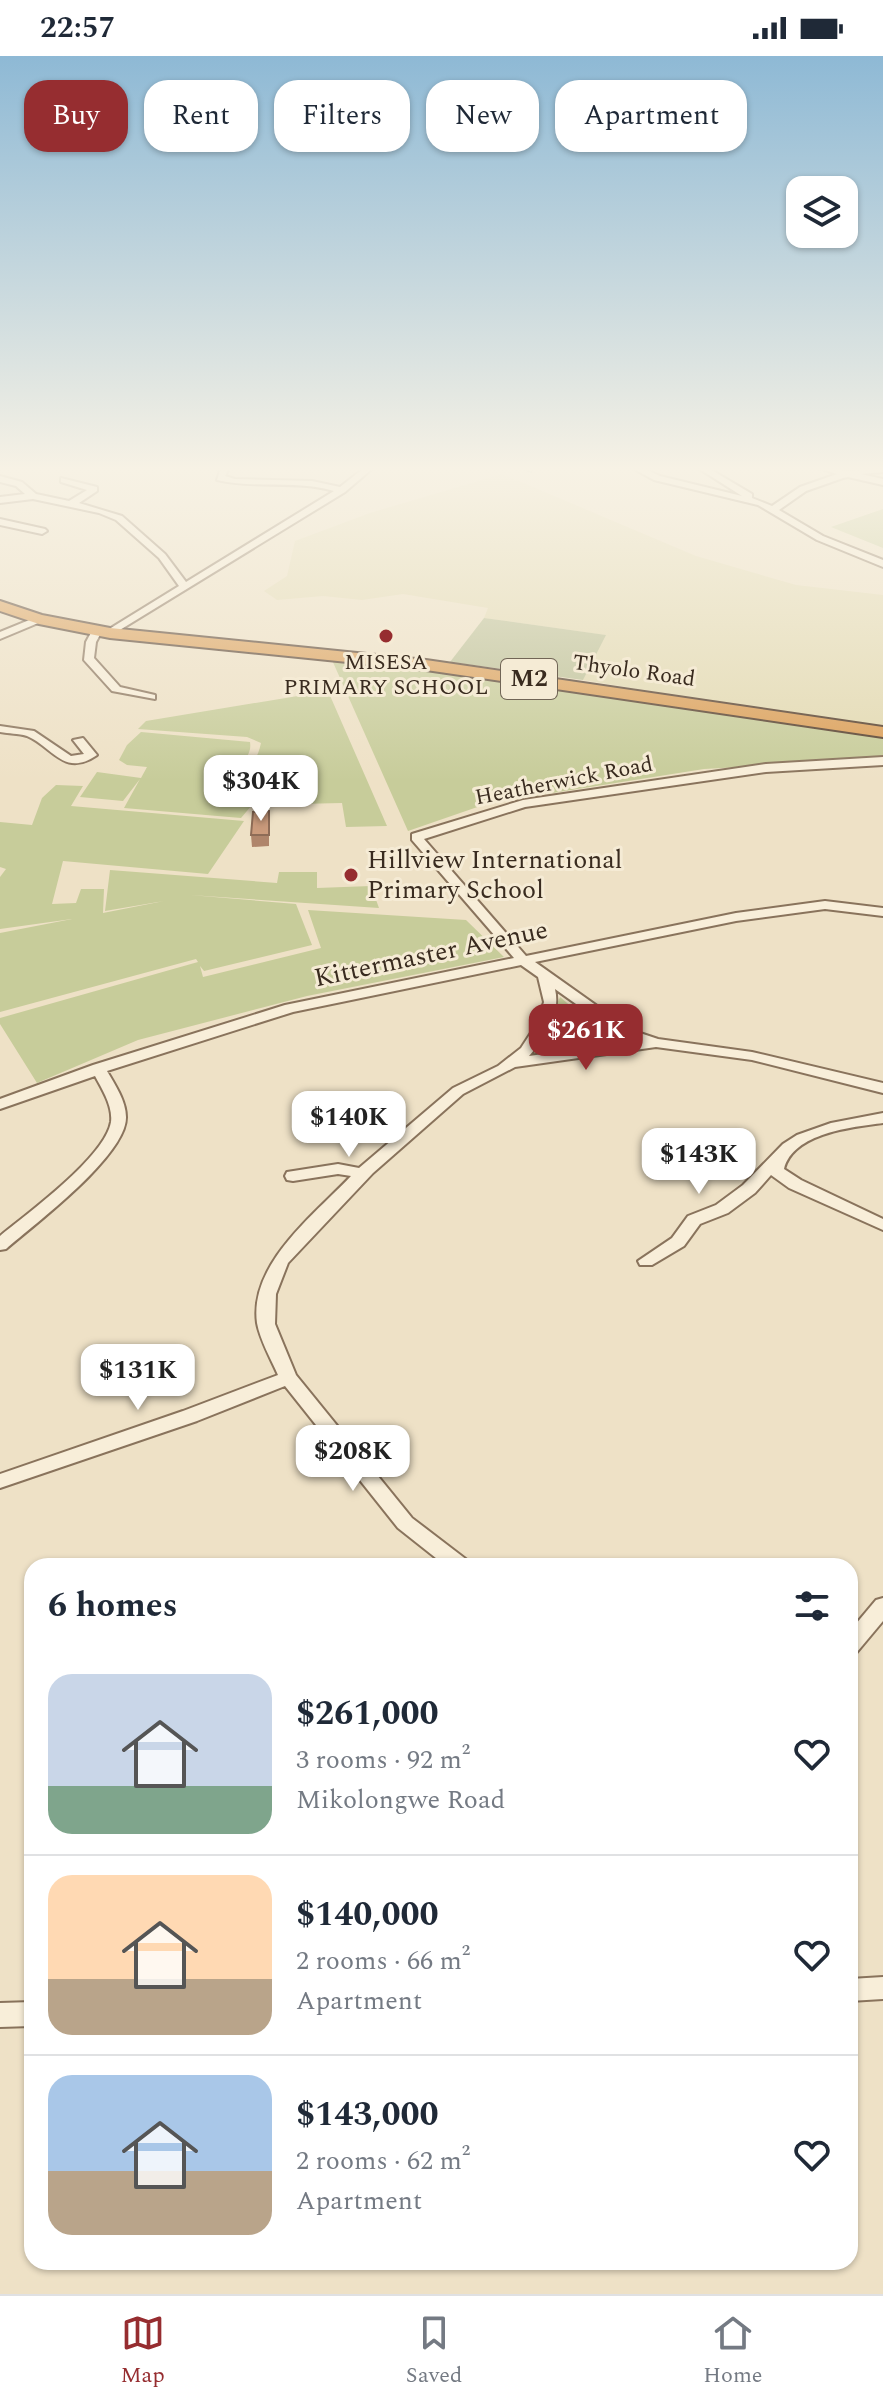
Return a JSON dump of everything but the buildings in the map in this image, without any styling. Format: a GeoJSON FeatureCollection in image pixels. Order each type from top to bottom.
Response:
{"type":"FeatureCollection","features":[{"type":"Feature","properties":{"kind":"highway","name":"Thyolo Road"},"geometry":{"type":"LineString","coordinates":[[0,606],[39,619],[104,632],[426,665],[883,732]]}},
{"type":"Feature","properties":{"kind":"street"},"geometry":{"type":"LineString","coordinates":[[174,572],[185,588]]}},
{"type":"Feature","properties":{"kind":"street"},"geometry":{"type":"LineString","coordinates":[[151,697],[119,691],[88,658],[91,642],[210,572]]}},
{"type":"Feature","properties":{"kind":"street"},"geometry":{"type":"LineString","coordinates":[[0,636],[39,619]]}},
{"type":"Feature","properties":{"kind":"street"},"geometry":{"type":"LineString","coordinates":[[0,729],[35,736],[65,759],[79,760],[91,755],[79,740]]}},
{"type":"Feature","properties":{"kind":"street","name":"Heatherwick Road"},"geometry":{"type":"LineString","coordinates":[[522,959],[416,837],[523,804],[766,768],[883,761]]}},
{"type":"Feature","properties":{"kind":"street","name":"Kittermaster Avenue"},"geometry":{"type":"LineString","coordinates":[[0,1104],[98,1068],[290,1008],[736,917],[825,905],[883,912]]}},
{"type":"Feature","properties":{"kind":"street"},"geometry":{"type":"LineString","coordinates":[[522,959],[614,1025],[656,1043],[752,1056],[883,1088]]}},
{"type":"Feature","properties":{"kind":"street"},"geometry":{"type":"LineString","coordinates":[[450,1558],[405,1523],[288,1378],[266,1324],[267,1294],[280,1261],[362,1173],[458,1091],[526,1051],[545,1022],[551,1002],[544,974]]}},
{"type":"Feature","properties":{"kind":"street"},"geometry":{"type":"LineString","coordinates":[[510,1063],[656,1043]]}},
{"type":"Feature","properties":{"kind":"street"},"geometry":{"type":"LineString","coordinates":[[0,1245],[82,1174],[117,1133],[116,1102],[98,1068]]}},
{"type":"Feature","properties":{"kind":"street"},"geometry":{"type":"LineString","coordinates":[[646,1261],[678,1242],[694,1220],[722,1209],[749,1189],[793,1144],[840,1124],[883,1118]]}},
{"type":"Feature","properties":{"kind":"street"},"geometry":{"type":"LineString","coordinates":[[777,1160],[776,1171],[795,1184],[883,1225]]}},
{"type":"Feature","properties":{"kind":"street"},"geometry":{"type":"LineString","coordinates":[[293,1176],[338,1169],[362,1173]]}},
{"type":"Feature","properties":{"kind":"street"},"geometry":{"type":"LineString","coordinates":[[0,1481],[190,1416],[288,1378]]}},
{"type":"Feature","properties":{"kind":"street"},"geometry":{"type":"LineString","coordinates":[[858,1636],[883,1606]]}},
{"type":"Feature","properties":{"kind":"street"},"geometry":{"type":"LineString","coordinates":[[858,1990],[883,1988]]}},
{"type":"Feature","properties":{"kind":"street"},"geometry":{"type":"LineString","coordinates":[[0,2015],[24,2014]]}},
{"type":"Feature","properties":{"kind":"shaded area"},"geometry":{"type":"Polygon","coordinates":[[[288,572],[753,572],[796,585],[883,595],[883,729],[583,680],[605,635],[484,618],[488,608],[403,594],[362,600],[323,596],[277,600],[264,591],[288,572]]]}},
{"type":"Feature","properties":{"kind":"green space"},"geometry":{"type":"Polygon","coordinates":[[[484,618],[606,635],[583,680],[450,662],[484,618]]]}},
{"type":"Feature","properties":{"kind":"green space"},"geometry":{"type":"Polygon","coordinates":[[[332,660],[430,670],[883,737],[883,759],[704,769],[489,803],[408,831],[332,660]]]}},
{"type":"Feature","properties":{"kind":"green space"},"geometry":{"type":"Polygon","coordinates":[[[328,691],[387,826],[346,827],[342,803],[252,805],[241,818],[124,808],[140,779],[123,801],[80,797],[97,772],[141,778],[147,767],[127,765],[119,760],[127,745],[141,732],[250,742],[245,759],[218,774],[235,773],[247,768],[256,758],[261,743],[247,737],[138,729],[146,721],[328,691]]]}},
{"type":"Feature","properties":{"kind":"green space"},"geometry":{"type":"Polygon","coordinates":[[[56,785],[83,786],[71,806],[244,821],[208,874],[63,861],[52,904],[76,903],[81,889],[104,889],[103,913],[164,901],[105,911],[110,870],[277,883],[279,872],[317,872],[317,888],[371,886],[379,908],[190,895],[296,904],[312,945],[204,971],[200,966],[203,977],[321,948],[308,910],[466,920],[504,957],[307,996],[138,1040],[37,1083],[0,1024],[0,1018],[198,962],[196,959],[0,1012],[0,933],[72,919],[0,929],[0,877],[6,869],[0,867],[0,822],[32,825],[42,798],[56,785]]]}},
{"type":"Feature","properties":{"kind":"green space"},"geometry":{"type":"Polygon","coordinates":[[[560,997],[599,1030],[626,1038],[571,1042],[526,1059],[542,1041],[560,997]]]}},
{"type":"Feature","properties":{"kind":"place","name":"MISESA PRIMARY SCHOOL"},"geometry":{"type":"Point","coordinates":[386,636]}},
{"type":"Feature","properties":{"kind":"place","name":"Hillview International Primary School"},"geometry":{"type":"Point","coordinates":[351,875]}}]}
